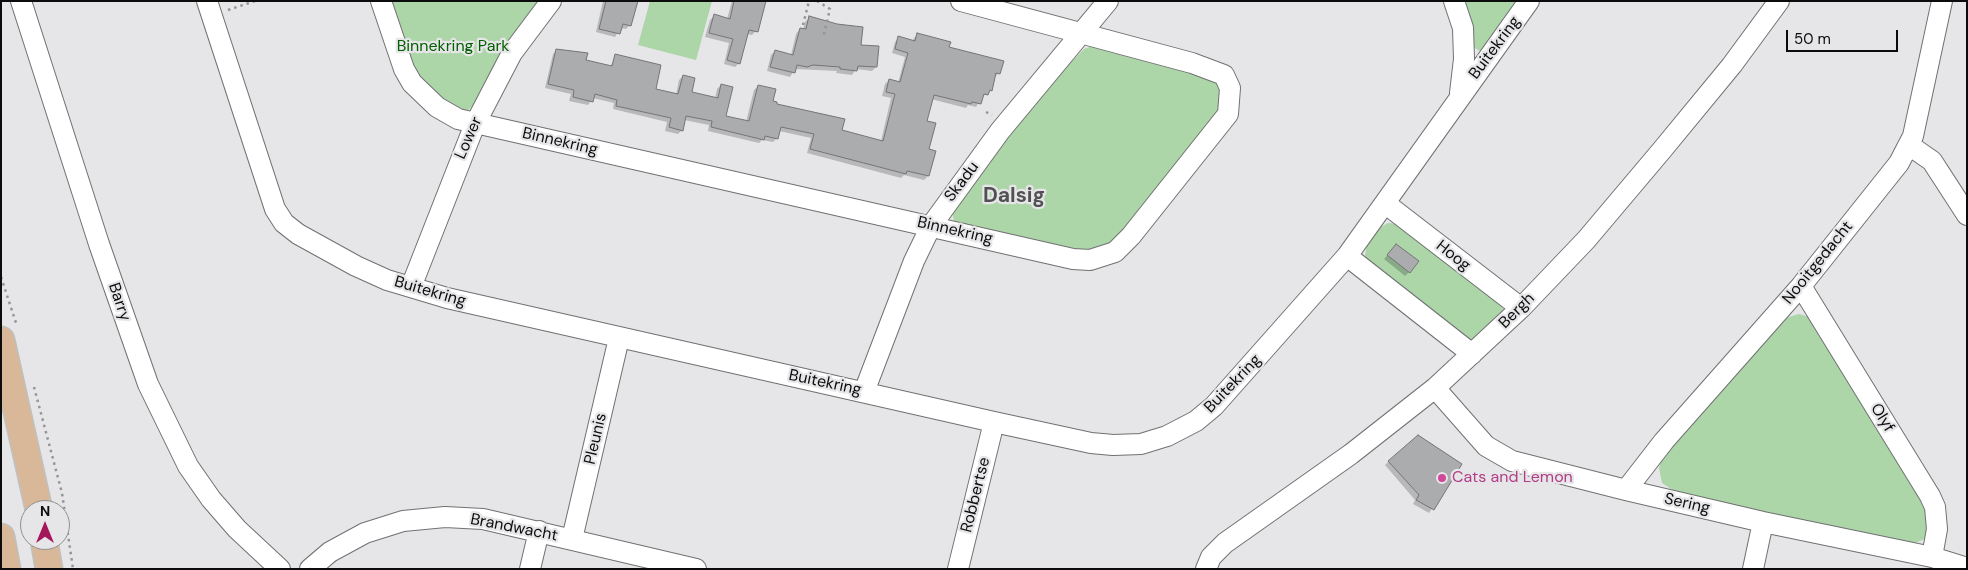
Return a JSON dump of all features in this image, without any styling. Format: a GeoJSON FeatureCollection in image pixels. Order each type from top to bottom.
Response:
{"type":"FeatureCollection","features":[{"type":"Feature","properties":{"kind":"main road"},"geometry":{"type":"LineString","coordinates":[[1,340],[37,500]]}},
{"type":"Feature","properties":{"kind":"main road"},"geometry":{"type":"LineString","coordinates":[[1,536],[7,569]]}},
{"type":"Feature","properties":{"kind":"main road"},"geometry":{"type":"LineString","coordinates":[[46,550],[49,569]]}},
{"type":"Feature","properties":{"kind":"street","name":"Barry"},"geometry":{"type":"LineString","coordinates":[[21,1],[99,244],[148,384],[188,466],[211,499],[237,528],[280,569]]}},
{"type":"Feature","properties":{"kind":"street","name":"Binnekring"},"geometry":{"type":"LineString","coordinates":[[382,1],[404,69],[412,83],[436,107],[458,119],[1073,259],[1090,260],[1115,252],[1131,236],[1228,114],[1230,88],[1224,75],[1192,63],[961,1]]}},
{"type":"Feature","properties":{"kind":"street","name":"Lower"},"geometry":{"type":"LineString","coordinates":[[411,287],[475,124],[512,53],[551,1]]}},
{"type":"Feature","properties":{"kind":"street","name":"Skadu"},"geometry":{"type":"LineString","coordinates":[[864,392],[914,261],[931,226],[1000,131],[1084,33],[1108,1]]}},
{"type":"Feature","properties":{"kind":"street","name":"Buitekring"},"geometry":{"type":"LineString","coordinates":[[1454,1],[1463,28],[1464,59],[1460,95]]}},
{"type":"Feature","properties":{"kind":"street","name":"Buitekring"},"geometry":{"type":"LineString","coordinates":[[209,9],[267,190],[275,209],[284,222],[298,234],[356,266],[387,280],[447,298],[619,338],[994,422],[1106,444],[1141,444],[1167,436],[1196,421],[1214,406],[1348,256],[1460,95],[1529,1]]}},
{"type":"Feature","properties":{"kind":"street","name":"Bergh"},"geometry":{"type":"LineString","coordinates":[[1206,569],[1211,557],[1225,544],[1351,454],[1435,388],[1521,308],[1586,240],[1662,150],[1732,65],[1778,1]]}},
{"type":"Feature","properties":{"kind":"street","name":"Nooitgedacht"},"geometry":{"type":"LineString","coordinates":[[1626,490],[1664,441],[1801,286],[1899,162],[1909,145],[1917,120],[1942,1]]}},
{"type":"Feature","properties":{"kind":"street"},"geometry":{"type":"LineString","coordinates":[[1909,145],[1932,160],[1967,215]]}},
{"type":"Feature","properties":{"kind":"street","name":"Hoog"},"geometry":{"type":"LineString","coordinates":[[1386,204],[1521,308]]}},
{"type":"Feature","properties":{"kind":"street"},"geometry":{"type":"LineString","coordinates":[[1348,256],[1472,354]]}},
{"type":"Feature","properties":{"kind":"street","name":"Olyf"},"geometry":{"type":"LineString","coordinates":[[1801,286],[1930,496],[1935,507],[1937,529],[1932,557]]}},
{"type":"Feature","properties":{"kind":"street","name":"Pleunis"},"geometry":{"type":"LineString","coordinates":[[572,540],[619,338]]}},
{"type":"Feature","properties":{"kind":"street","name":"Sering"},"geometry":{"type":"LineString","coordinates":[[1435,388],[1486,446],[1497,454],[1528,466],[1763,522],[1932,557],[1967,568]]}},
{"type":"Feature","properties":{"kind":"street","name":"Robbertse"},"geometry":{"type":"LineString","coordinates":[[958,569],[994,422]]}},
{"type":"Feature","properties":{"kind":"street","name":"Brandwacht"},"geometry":{"type":"LineString","coordinates":[[310,569],[330,552],[365,533],[403,521],[445,517],[483,519],[696,569]]}},
{"type":"Feature","properties":{"kind":"street"},"geometry":{"type":"LineString","coordinates":[[1753,569],[1763,522]]}},
{"type":"Feature","properties":{"kind":"street"},"geometry":{"type":"LineString","coordinates":[[530,569],[539,531]]}},
{"type":"Feature","properties":{"kind":"path"},"geometry":{"type":"LineString","coordinates":[[209,9],[255,1]]}},
{"type":"Feature","properties":{"kind":"path"},"geometry":{"type":"LineString","coordinates":[[803,25],[809,1]]}},
{"type":"Feature","properties":{"kind":"path"},"geometry":{"type":"LineString","coordinates":[[817,1],[830,9],[823,38]]}},
{"type":"Feature","properties":{"kind":"green space","name":"Binnekring Park"},"geometry":{"type":"Polygon","coordinates":[[[389,1],[540,1],[474,105],[461,113],[418,83],[389,1]]]}},
{"type":"Feature","properties":{"kind":"green space"},"geometry":{"type":"Polygon","coordinates":[[[650,1],[712,1],[696,60],[638,45],[650,1]]]}},
{"type":"Feature","properties":{"kind":"green space"},"geometry":{"type":"Polygon","coordinates":[[[1465,1],[1520,1],[1484,51],[1480,51],[1473,47],[1472,29],[1465,1]]]}},
{"type":"Feature","properties":{"kind":"green space"},"geometry":{"type":"Polygon","coordinates":[[[1095,45],[1215,76],[1227,102],[1119,239],[1092,254],[958,225],[954,221],[952,212],[1034,100],[1084,49],[1095,45]]]}},
{"type":"Feature","properties":{"kind":"green space"},"geometry":{"type":"Polygon","coordinates":[[[1388,223],[1398,224],[1480,287],[1504,311],[1473,340],[1464,338],[1374,267],[1365,256],[1367,244],[1381,227],[1388,223]]]}},
{"type":"Feature","properties":{"kind":"green space"},"geometry":{"type":"Polygon","coordinates":[[[1799,314],[1810,317],[1929,509],[1927,538],[1913,544],[1677,493],[1662,483],[1659,468],[1663,453],[1785,318],[1799,314]]]}},
{"type":"Feature","properties":{"kind":"building"},"geometry":{"type":"Polygon","coordinates":[[[606,1],[638,1],[631,26],[623,24],[620,34],[599,29],[606,1]]]}},
{"type":"Feature","properties":{"kind":"building"},"geometry":{"type":"Polygon","coordinates":[[[734,1],[766,1],[758,32],[749,30],[740,64],[727,60],[733,39],[709,33],[714,14],[730,19],[734,1]]]}},
{"type":"Feature","properties":{"kind":"building"},"geometry":{"type":"Polygon","coordinates":[[[809,16],[837,24],[863,27],[861,45],[879,46],[877,67],[858,66],[857,71],[840,69],[840,67],[813,65],[807,67],[797,65],[795,73],[770,67],[775,50],[793,55],[800,28],[806,29],[809,16]]]}},
{"type":"Feature","properties":{"kind":"building"},"geometry":{"type":"Polygon","coordinates":[[[917,33],[951,42],[949,47],[1004,61],[1000,74],[996,73],[992,91],[990,90],[988,95],[984,94],[981,104],[972,102],[971,104],[934,95],[927,121],[936,123],[929,149],[936,151],[929,176],[907,171],[906,174],[810,149],[814,134],[781,127],[778,139],[765,136],[764,140],[711,127],[712,121],[686,116],[683,131],[669,127],[671,118],[616,106],[617,100],[595,94],[593,102],[573,97],[574,90],[548,84],[556,49],[588,53],[586,60],[612,66],[615,54],[661,65],[656,89],[678,94],[683,75],[695,78],[692,92],[718,98],[721,84],[733,87],[726,116],[749,121],[758,85],[776,89],[773,101],[777,102],[777,104],[845,119],[842,130],[883,141],[895,94],[886,92],[889,79],[900,82],[908,53],[895,49],[898,36],[915,41],[917,33]]]}},
{"type":"Feature","properties":{"kind":"building"},"geometry":{"type":"Polygon","coordinates":[[[1396,244],[1419,261],[1410,273],[1387,255],[1396,244]]]}},
{"type":"Feature","properties":{"kind":"building","name":"Cats and Lemon"},"geometry":{"type":"Polygon","coordinates":[[[1418,435],[1462,464],[1434,510],[1416,500],[1419,495],[1388,461],[1418,435]]]}},
{"type":"Feature","properties":{"kind":"place","name":"Cats and Lemon"},"geometry":{"type":"Point","coordinates":[1442,478]}},
{"type":"Feature","properties":{"kind":"district","name":"Dalsig"},"geometry":{"type":"Point","coordinates":[1014,196]}}]}
